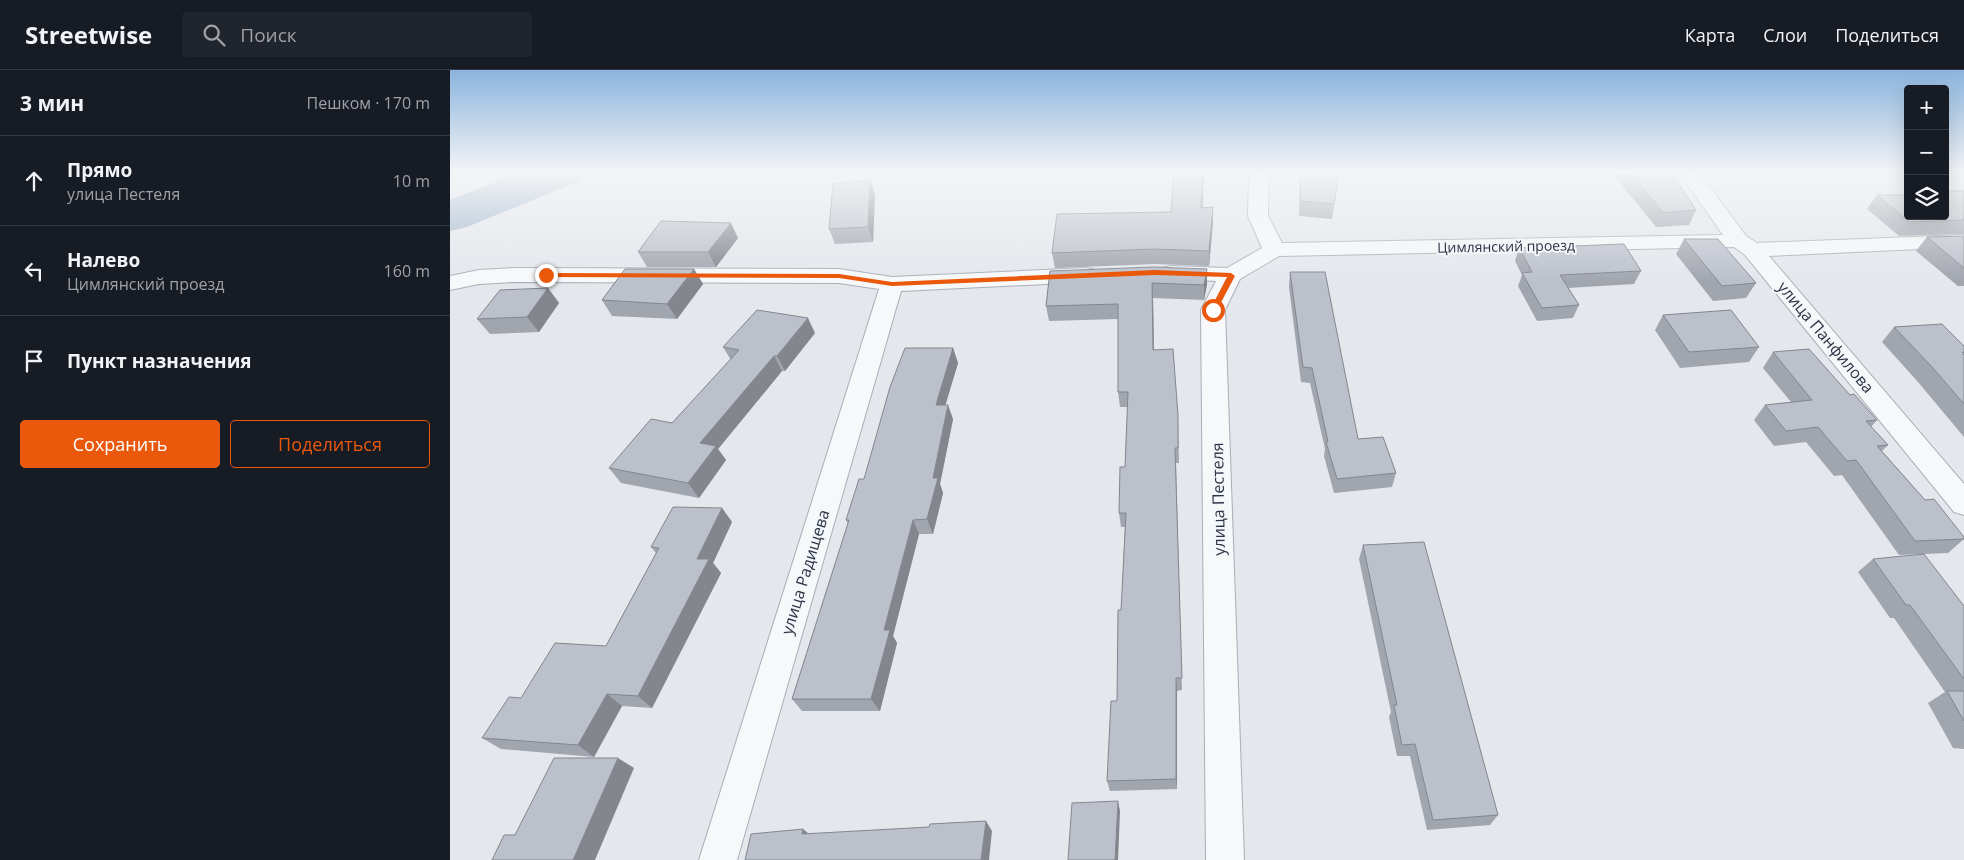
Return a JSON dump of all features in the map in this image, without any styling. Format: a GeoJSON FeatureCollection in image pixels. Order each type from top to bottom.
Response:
{"type":"FeatureCollection","features":[{"type":"Feature","properties":{"kind":"street"},"geometry":{"type":"LineString","coordinates":[[1145,273],[1231,276],[1274,250],[1258,216],[1258,208]]}},
{"type":"Feature","properties":{"kind":"street","name":"улица Панфилова"},"geometry":{"type":"LineString","coordinates":[[1716,208],[1745,245],[1964,504]]}},
{"type":"Feature","properties":{"kind":"street","name":"Цимлянский проезд"},"geometry":{"type":"LineString","coordinates":[[1274,250],[1964,241]]}},
{"type":"Feature","properties":{"kind":"street"},"geometry":{"type":"LineString","coordinates":[[450,283],[479,277],[546,275],[839,276],[892,284],[1106,275]]}},
{"type":"Feature","properties":{"kind":"street","name":"улица Пестеля"},"geometry":{"type":"LineString","coordinates":[[1226,860],[1213,310],[1231,276]]}},
{"type":"Feature","properties":{"kind":"street","name":"улица Радищева"},"geometry":{"type":"LineString","coordinates":[[718,860],[892,284]]}},
{"type":"Feature","properties":{"kind":"building"},"geometry":{"type":"Polygon","coordinates":[[[831,208],[869,208],[868,227],[829,229],[831,208]]]}},
{"type":"Feature","properties":{"kind":"building"},"geometry":{"type":"Polygon","coordinates":[[[1171,208],[1213,208],[1209,251],[1154,249],[1052,253],[1057,214],[1171,212],[1171,208]]]}},
{"type":"Feature","properties":{"kind":"building"},"geometry":{"type":"Polygon","coordinates":[[[1659,208],[1695,208],[1696,210],[1663,213],[1659,208]]]}},
{"type":"Feature","properties":{"kind":"building"},"geometry":{"type":"Polygon","coordinates":[[[1892,208],[1904,208],[1904,218],[1892,208]]]}},
{"type":"Feature","properties":{"kind":"building"},"geometry":{"type":"Polygon","coordinates":[[[1949,208],[1964,208],[1964,220],[1909,222],[1907,220],[1949,220],[1949,208]]]}},
{"type":"Feature","properties":{"kind":"building"},"geometry":{"type":"Polygon","coordinates":[[[661,221],[731,223],[708,252],[638,252],[661,221]]]}},
{"type":"Feature","properties":{"kind":"building"},"geometry":{"type":"Polygon","coordinates":[[[1964,236],[1964,268],[1927,237],[1964,236]]]}},
{"type":"Feature","properties":{"kind":"building"},"geometry":{"type":"Polygon","coordinates":[[[1684,239],[1718,239],[1756,283],[1722,286],[1684,239]]]}},
{"type":"Feature","properties":{"kind":"building"},"geometry":{"type":"Polygon","coordinates":[[[1624,244],[1641,271],[1560,275],[1579,305],[1542,308],[1522,273],[1532,272],[1519,248],[1624,244]]]}},
{"type":"Feature","properties":{"kind":"building"},"geometry":{"type":"Polygon","coordinates":[[[1154,267],[1207,269],[1204,285],[1152,283],[1153,350],[1173,349],[1178,415],[1178,448],[1175,448],[1182,678],[1176,678],[1176,779],[1107,781],[1111,701],[1117,701],[1118,610],[1121,610],[1126,513],[1119,513],[1120,467],[1125,467],[1128,392],[1118,392],[1118,304],[1046,306],[1050,271],[1154,267]]]}},
{"type":"Feature","properties":{"kind":"building"},"geometry":{"type":"Polygon","coordinates":[[[625,269],[694,269],[667,304],[602,300],[625,269]]]}},
{"type":"Feature","properties":{"kind":"building"},"geometry":{"type":"Polygon","coordinates":[[[1290,272],[1325,272],[1358,439],[1383,437],[1396,473],[1337,479],[1326,442],[1328,442],[1312,368],[1303,367],[1290,272]]]}},
{"type":"Feature","properties":{"kind":"building"},"geometry":{"type":"Polygon","coordinates":[[[548,288],[527,317],[477,319],[500,290],[548,288]]]}},
{"type":"Feature","properties":{"kind":"building"},"geometry":{"type":"Polygon","coordinates":[[[757,310],[808,318],[700,443],[716,446],[688,483],[609,468],[651,419],[672,423],[739,350],[723,347],[757,310]]]}},
{"type":"Feature","properties":{"kind":"building"},"geometry":{"type":"Polygon","coordinates":[[[1731,310],[1759,347],[1689,352],[1663,315],[1731,310]]]}},
{"type":"Feature","properties":{"kind":"building"},"geometry":{"type":"Polygon","coordinates":[[[1942,324],[1964,346],[1964,352],[1962,353],[1964,355],[1964,404],[1894,327],[1942,324]]]}},
{"type":"Feature","properties":{"kind":"building"},"geometry":{"type":"Polygon","coordinates":[[[905,348],[953,348],[936,405],[948,405],[933,478],[938,478],[927,519],[913,520],[884,630],[890,630],[871,699],[792,699],[849,520],[846,520],[859,479],[864,479],[890,387],[905,348]]]}},
{"type":"Feature","properties":{"kind":"building"},"geometry":{"type":"Polygon","coordinates":[[[1809,349],[1850,395],[1854,394],[1877,420],[1866,421],[1888,445],[1877,446],[1925,500],[1934,499],[1964,539],[1915,541],[1856,460],[1847,461],[1818,427],[1786,431],[1765,405],[1812,400],[1773,352],[1809,349]]]}},
{"type":"Feature","properties":{"kind":"building"},"geometry":{"type":"Polygon","coordinates":[[[673,507],[722,508],[697,559],[709,559],[638,696],[607,694],[578,745],[482,738],[509,697],[521,698],[555,643],[606,646],[659,548],[651,547],[673,507]]]}},
{"type":"Feature","properties":{"kind":"building"},"geometry":{"type":"Polygon","coordinates":[[[1424,542],[1498,815],[1433,820],[1415,744],[1402,745],[1394,705],[1397,705],[1363,545],[1424,542]]]}},
{"type":"Feature","properties":{"kind":"building"},"geometry":{"type":"Polygon","coordinates":[[[1924,554],[1964,606],[1964,679],[1910,605],[1906,605],[1873,559],[1924,554]]]}},
{"type":"Feature","properties":{"kind":"building"},"geometry":{"type":"Polygon","coordinates":[[[1947,691],[1964,691],[1964,721],[1947,691]]]}},
{"type":"Feature","properties":{"kind":"building"},"geometry":{"type":"Polygon","coordinates":[[[554,758],[618,758],[573,860],[492,860],[504,835],[515,835],[554,758]]]}},
{"type":"Feature","properties":{"kind":"building"},"geometry":{"type":"Polygon","coordinates":[[[1118,801],[1115,860],[1068,860],[1072,803],[1118,801]]]}},
{"type":"Feature","properties":{"kind":"building"},"geometry":{"type":"Polygon","coordinates":[[[986,821],[981,860],[745,860],[751,834],[803,829],[802,834],[929,827],[930,824],[986,821]]]}},
{"type":"Feature","properties":{"kind":"waterway"},"geometry":{"type":"LineString","coordinates":[[450,217],[472,208]]}},
{"type":"Feature","properties":{"kind":"route"},"geometry":{"type":"LineString","coordinates":[[546,275],[839,276],[892,284],[1155,272],[1231,276],[1213,310]]}}]}
